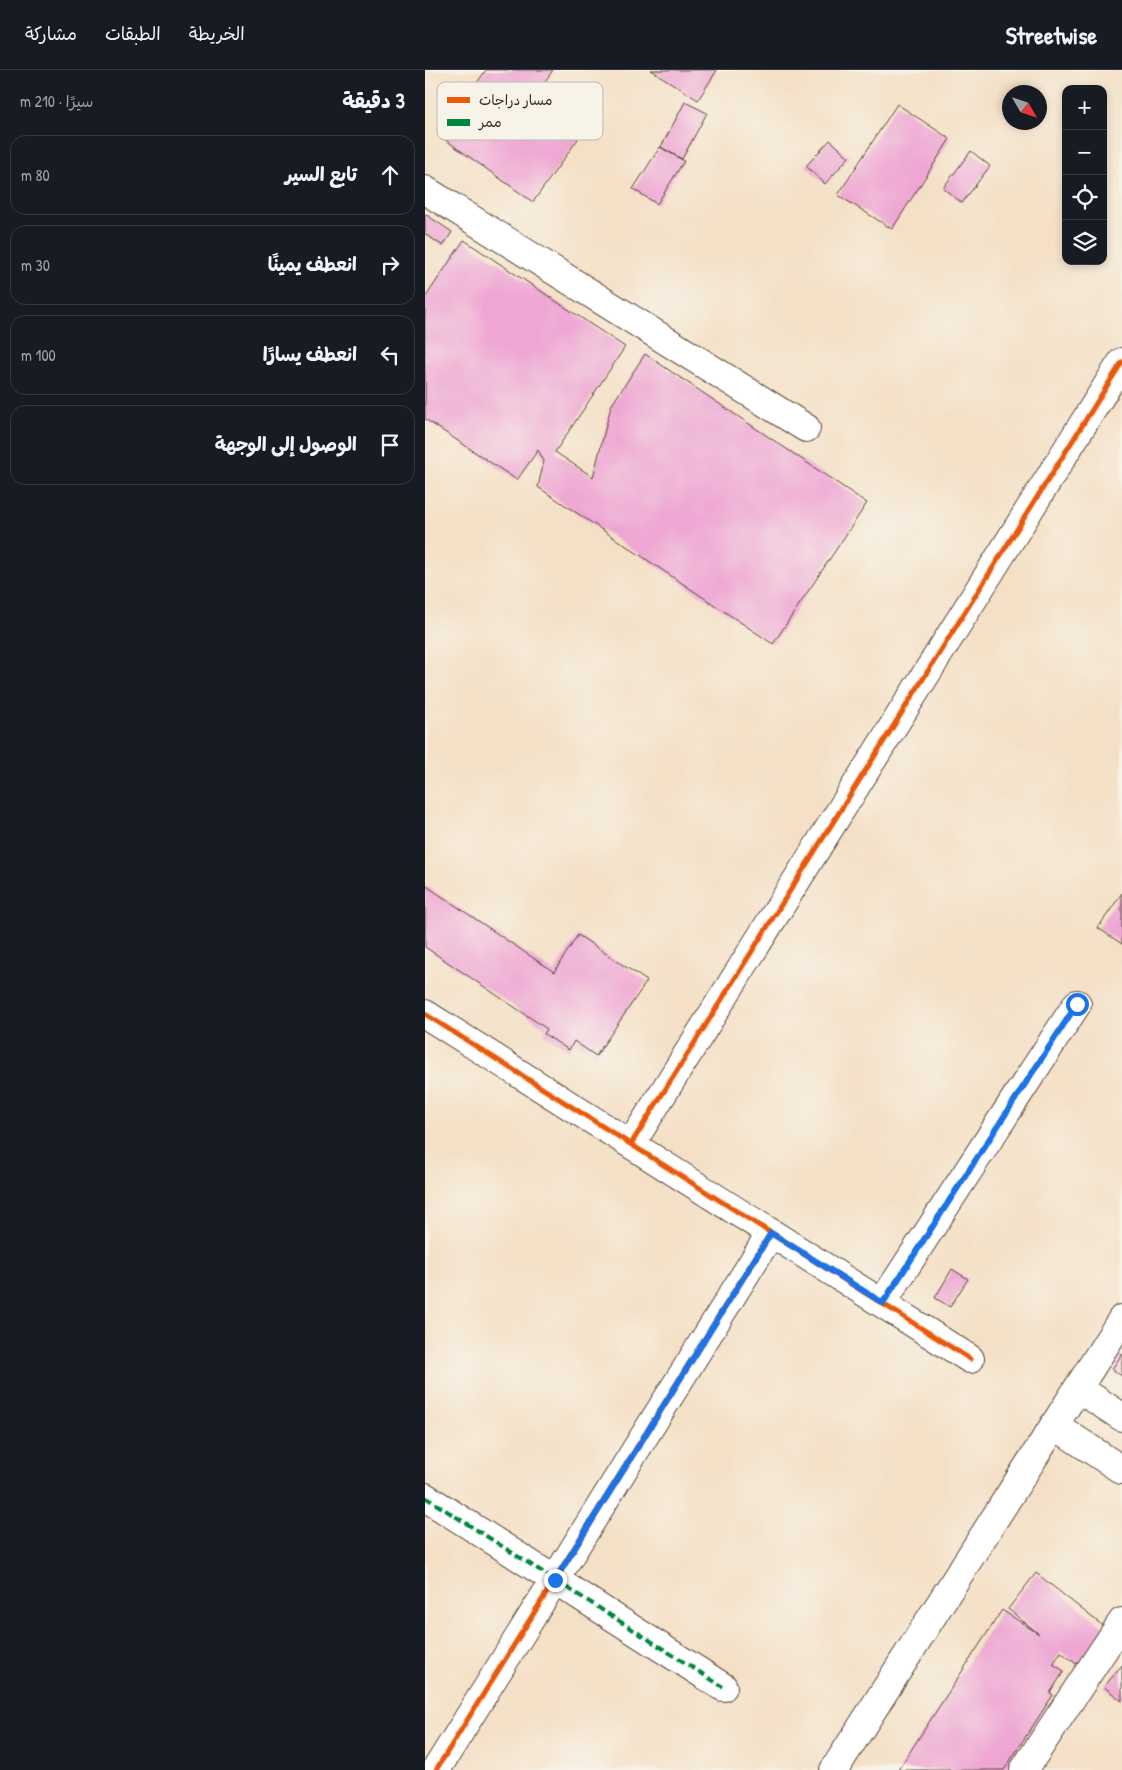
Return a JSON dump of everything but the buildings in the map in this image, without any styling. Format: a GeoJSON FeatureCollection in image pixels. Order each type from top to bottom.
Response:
{"type":"FeatureCollection","features":[{"type":"Feature","properties":{"kind":"street"},"geometry":{"type":"LineString","coordinates":[[425,190],[806,428]]}},
{"type":"Feature","properties":{"kind":"street"},"geometry":{"type":"LineString","coordinates":[[631,1144],[1122,362]]}},
{"type":"Feature","properties":{"kind":"street"},"geometry":{"type":"LineString","coordinates":[[883,1303],[1077,1004]]}},
{"type":"Feature","properties":{"kind":"street"},"geometry":{"type":"LineString","coordinates":[[425,1014],[970,1359]]}},
{"type":"Feature","properties":{"kind":"street"},"geometry":{"type":"LineString","coordinates":[[436,1770],[771,1233]]}},
{"type":"Feature","properties":{"kind":"street"},"geometry":{"type":"LineString","coordinates":[[834,1770],[1122,1318]]}},
{"type":"Feature","properties":{"kind":"street"},"geometry":{"type":"LineString","coordinates":[[1078,1388],[1122,1417]]}},
{"type":"Feature","properties":{"kind":"street"},"geometry":{"type":"LineString","coordinates":[[1054,1425],[1122,1470]]}},
{"type":"Feature","properties":{"kind":"street"},"geometry":{"type":"LineString","coordinates":[[425,1497],[723,1687]]}},
{"type":"Feature","properties":{"kind":"street"},"geometry":{"type":"LineString","coordinates":[[1024,1770],[1122,1622]]}},
{"type":"Feature","properties":{"kind":"marked path"},"geometry":{"type":"LineString","coordinates":[[882,1303],[1077,1004]]}},
{"type":"Feature","properties":{"kind":"marked path"},"geometry":{"type":"LineString","coordinates":[[425,1497],[723,1687]]}},
{"type":"Feature","properties":{"kind":"cycle path"},"geometry":{"type":"LineString","coordinates":[[631,1144],[1122,362]]}},
{"type":"Feature","properties":{"kind":"cycle path"},"geometry":{"type":"LineString","coordinates":[[425,1014],[970,1359]]}},
{"type":"Feature","properties":{"kind":"cycle path"},"geometry":{"type":"LineString","coordinates":[[436,1770],[771,1233]]}},
{"type":"Feature","properties":{"kind":"route"},"geometry":{"type":"LineString","coordinates":[[555,1580],[771,1233],[883,1303],[1077,1004]]}}]}
